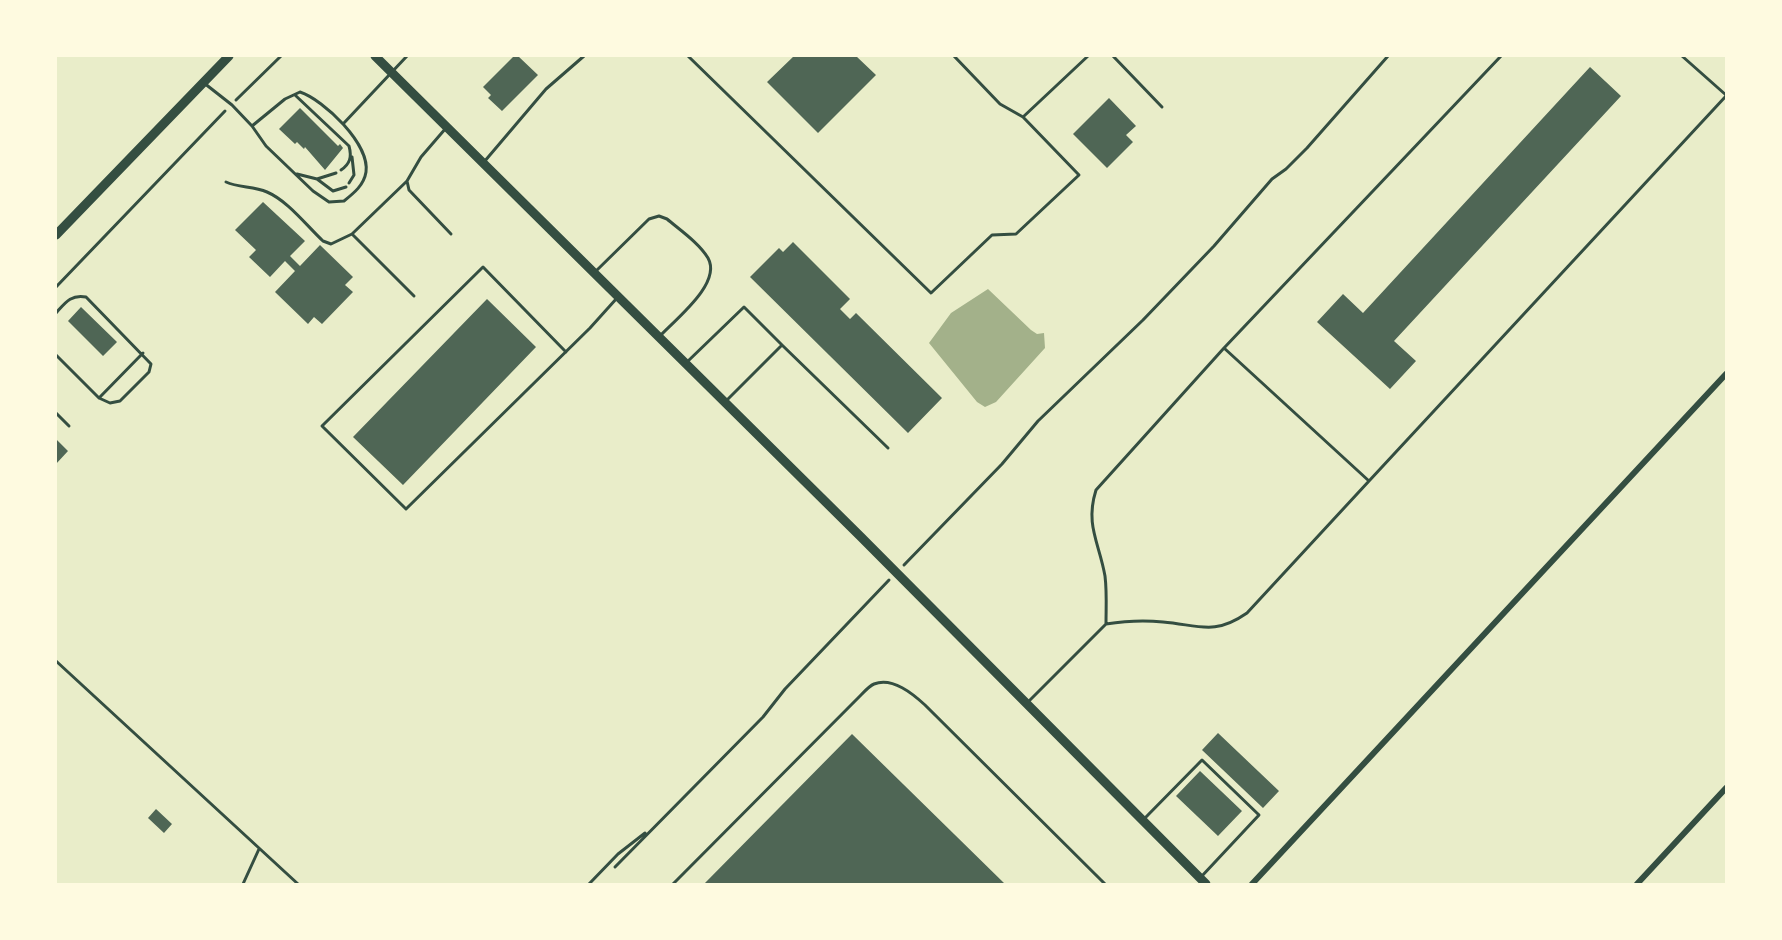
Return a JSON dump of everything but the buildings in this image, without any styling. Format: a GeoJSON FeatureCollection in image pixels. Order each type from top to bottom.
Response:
{"type":"FeatureCollection","features":[{"type":"Feature","properties":{"kind":"main road"},"geometry":{"type":"LineString","coordinates":[[56,236],[229,56]]}},
{"type":"Feature","properties":{"kind":"main road"},"geometry":{"type":"LineString","coordinates":[[375,56],[861,537],[1203,881]]}},
{"type":"Feature","properties":{"kind":"street"},"geometry":{"type":"LineString","coordinates":[[1252,885],[1726,374]]}},
{"type":"Feature","properties":{"kind":"street"},"geometry":{"type":"LineString","coordinates":[[1637,885],[1726,788]]}},
{"type":"Feature","properties":{"kind":"lane"},"geometry":{"type":"LineString","coordinates":[[343,124],[407,56]]}},
{"type":"Feature","properties":{"kind":"lane"},"geometry":{"type":"LineString","coordinates":[[483,163],[546,89],[584,56]]}},
{"type":"Feature","properties":{"kind":"lane"},"geometry":{"type":"LineString","coordinates":[[688,56],[931,293],[992,235],[1016,234],[1079,175],[1023,117],[1000,104],[954,56]]}},
{"type":"Feature","properties":{"kind":"lane"},"geometry":{"type":"LineString","coordinates":[[1023,117],[1089,56]]}},
{"type":"Feature","properties":{"kind":"lane"},"geometry":{"type":"LineString","coordinates":[[1113,56],[1162,107]]}},
{"type":"Feature","properties":{"kind":"lane"},"geometry":{"type":"LineString","coordinates":[[1106,624],[1105,577],[1091,526],[1090,509],[1096,489],[1224,348],[1501,56]]}},
{"type":"Feature","properties":{"kind":"lane"},"geometry":{"type":"LineString","coordinates":[[1026,704],[1106,624],[1164,622],[1199,628],[1217,628],[1234,622],[1247,613],[1726,95],[1682,56]]}},
{"type":"Feature","properties":{"kind":"lane"},"geometry":{"type":"LineString","coordinates":[[203,82],[232,105],[252,126],[266,146],[329,202],[344,201],[363,182],[366,160],[361,148],[343,124],[314,97],[300,92],[295,94],[285,99],[252,126]]}},
{"type":"Feature","properties":{"kind":"lane"},"geometry":{"type":"LineString","coordinates":[[295,94],[349,146],[354,175],[349,183]]}},
{"type":"Feature","properties":{"kind":"lane"},"geometry":{"type":"LineString","coordinates":[[226,182],[256,188],[275,196],[323,241],[331,244],[352,234],[407,181],[421,157],[447,127]]}},
{"type":"Feature","properties":{"kind":"lane"},"geometry":{"type":"LineString","coordinates":[[341,170],[347,166],[351,156]]}},
{"type":"Feature","properties":{"kind":"lane"},"geometry":{"type":"LineString","coordinates":[[295,174],[316,178],[336,173]]}},
{"type":"Feature","properties":{"kind":"lane"},"geometry":{"type":"LineString","coordinates":[[316,178],[333,191],[346,188]]}},
{"type":"Feature","properties":{"kind":"lane"},"geometry":{"type":"LineString","coordinates":[[407,181],[409,190],[451,234]]}},
{"type":"Feature","properties":{"kind":"lane"},"geometry":{"type":"LineString","coordinates":[[594,273],[649,219],[659,216],[667,219],[706,255],[712,268],[709,281],[659,337]]}},
{"type":"Feature","properties":{"kind":"lane"},"geometry":{"type":"LineString","coordinates":[[352,234],[414,296]]}},
{"type":"Feature","properties":{"kind":"lane"},"geometry":{"type":"LineString","coordinates":[[566,352],[483,267],[322,426],[405,509],[566,352],[618,297]]}},
{"type":"Feature","properties":{"kind":"lane"},"geometry":{"type":"LineString","coordinates":[[56,313],[69,299],[77,296],[86,297],[151,363],[149,372],[128,394],[120,401],[110,403],[99,398],[56,355]]}},
{"type":"Feature","properties":{"kind":"lane"},"geometry":{"type":"LineString","coordinates":[[686,363],[744,307],[888,448]]}},
{"type":"Feature","properties":{"kind":"lane"},"geometry":{"type":"LineString","coordinates":[[725,402],[782,345]]}},
{"type":"Feature","properties":{"kind":"lane"},"geometry":{"type":"LineString","coordinates":[[1224,348],[1369,481]]}},
{"type":"Feature","properties":{"kind":"lane"},"geometry":{"type":"LineString","coordinates":[[99,398],[143,353]]}},
{"type":"Feature","properties":{"kind":"lane"},"geometry":{"type":"LineString","coordinates":[[56,413],[69,426]]}},
{"type":"Feature","properties":{"kind":"lane"},"geometry":{"type":"LineString","coordinates":[[56,661],[298,885]]}},
{"type":"Feature","properties":{"kind":"lane"},"geometry":{"type":"LineString","coordinates":[[673,885],[859,697],[874,684],[888,684],[908,690],[925,705],[1105,885]]}},
{"type":"Feature","properties":{"kind":"lane"},"geometry":{"type":"LineString","coordinates":[[1142,822],[1202,760],[1259,815],[1203,881]]}},
{"type":"Feature","properties":{"kind":"lane"},"geometry":{"type":"LineString","coordinates":[[243,885],[259,849]]}},
{"type":"Feature","properties":{"kind":"path"},"geometry":{"type":"LineString","coordinates":[[56,287],[281,56]]}},
{"type":"Feature","properties":{"kind":"path"},"geometry":{"type":"LineString","coordinates":[[615,867],[763,717],[785,689],[1002,464],[1038,421],[1143,320],[1214,246],[1272,179],[1307,148],[1388,56]]}},
{"type":"Feature","properties":{"kind":"path"},"geometry":{"type":"LineString","coordinates":[[589,885],[618,854],[652,828]]}},
{"type":"Feature","properties":{"kind":"shaded area"},"geometry":{"type":"Polygon","coordinates":[[[988,289],[1031,330],[1037,334],[1044,333],[1045,348],[996,402],[985,407],[977,402],[929,343],[951,313],[988,289]]]}}]}
